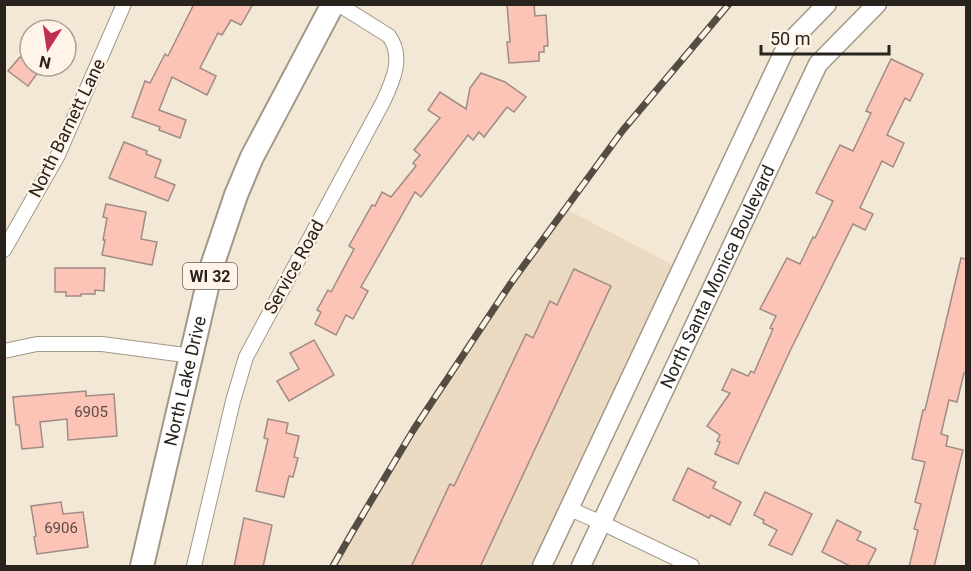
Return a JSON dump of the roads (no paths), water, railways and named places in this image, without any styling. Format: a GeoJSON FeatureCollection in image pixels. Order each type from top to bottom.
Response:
{"type":"FeatureCollection","features":[{"type":"Feature","properties":{"kind":"main road","name":"North Lake Drive"},"geometry":{"type":"LineString","coordinates":[[142,567],[212,266],[242,179],[252,157],[333,4]]}},
{"type":"Feature","properties":{"kind":"street","name":"North Barnett Lane"},"geometry":{"type":"LineString","coordinates":[[4,250],[58,155],[124,4]]}},
{"type":"Feature","properties":{"kind":"street","name":"Service Road"},"geometry":{"type":"LineString","coordinates":[[194,567],[233,401],[246,357],[383,102],[396,71],[397,54],[394,43],[388,36],[338,4]]}},
{"type":"Feature","properties":{"kind":"street","name":"North Santa Monica Boulevard"},"geometry":{"type":"LineString","coordinates":[[542,567],[787,45],[827,4]]}},
{"type":"Feature","properties":{"kind":"street","name":"North Santa Monica Boulevard"},"geometry":{"type":"LineString","coordinates":[[581,567],[818,64],[877,4]]}},
{"type":"Feature","properties":{"kind":"street"},"geometry":{"type":"LineString","coordinates":[[4,351],[37,344],[102,344],[192,356]]}},
{"type":"Feature","properties":{"kind":"street"},"geometry":{"type":"LineString","coordinates":[[570,509],[692,567]]}},
{"type":"Feature","properties":{"kind":"railway"},"geometry":{"type":"LineString","coordinates":[[333,566],[414,429],[511,283],[623,130],[729,4]]}}]}
